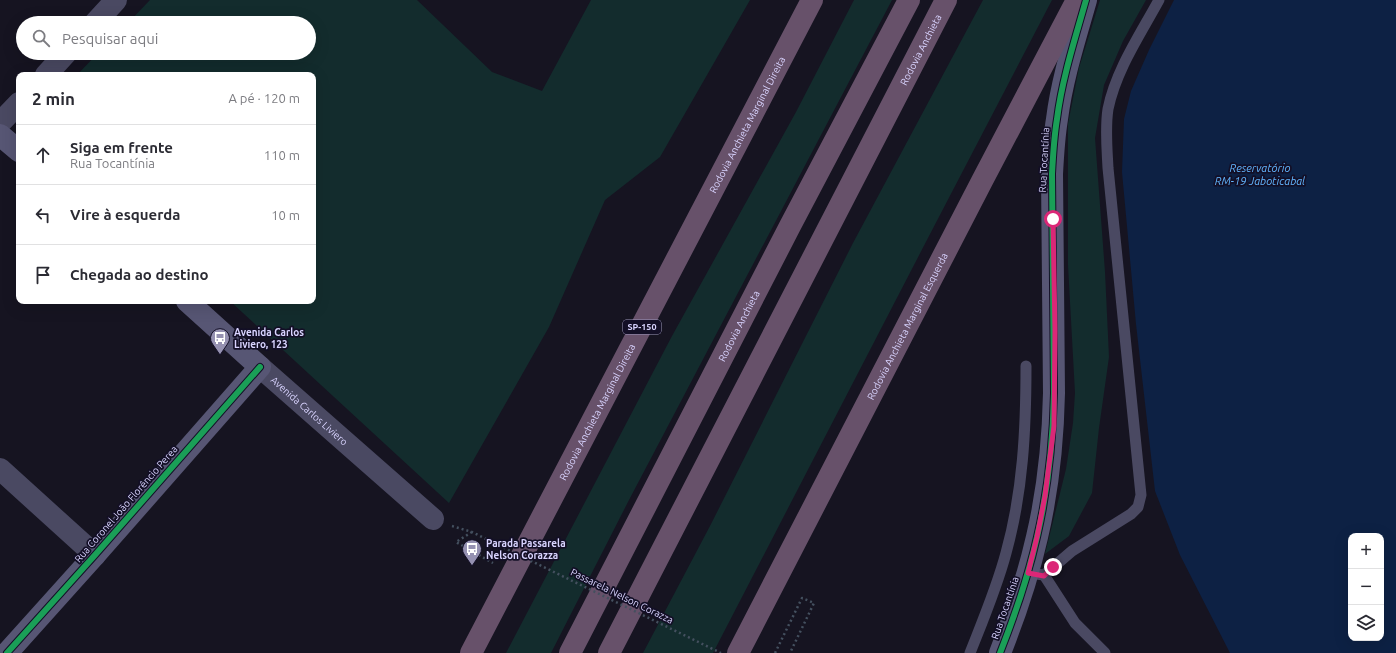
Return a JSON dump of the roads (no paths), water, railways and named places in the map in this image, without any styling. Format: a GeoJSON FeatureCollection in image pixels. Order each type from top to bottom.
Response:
{"type":"FeatureCollection","features":[{"type":"Feature","properties":{"kind":"highway","name":"Rodovia Anchieta Marginal Direita"},"geometry":{"type":"LineString","coordinates":[[471,653],[812,0]]}},
{"type":"Feature","properties":{"kind":"highway","name":"Rodovia Anchieta"},"geometry":{"type":"LineString","coordinates":[[570,653],[790,226],[909,0]]}},
{"type":"Feature","properties":{"kind":"highway","name":"Rodovia Anchieta"},"geometry":{"type":"LineString","coordinates":[[609,653],[946,0]]}},
{"type":"Feature","properties":{"kind":"highway","name":"Rodovia Anchieta Marginal Esquerda"},"geometry":{"type":"LineString","coordinates":[[738,653],[1077,0]]}},
{"type":"Feature","properties":{"kind":"street"},"geometry":{"type":"LineString","coordinates":[[101,16],[116,0]]}},
{"type":"Feature","properties":{"kind":"street","name":"Rua Tocantínia"},"geometry":{"type":"LineString","coordinates":[[1000,653],[1036,574],[1037,537],[1045,496],[1054,426],[1055,331],[1052,174],[1054,144],[1057,118],[1064,84],[1086,0]]}},
{"type":"Feature","properties":{"kind":"street"},"geometry":{"type":"LineString","coordinates":[[49,72],[60,60]]}},
{"type":"Feature","properties":{"kind":"street"},"geometry":{"type":"LineString","coordinates":[[0,123],[16,106]]}},
{"type":"Feature","properties":{"kind":"street"},"geometry":{"type":"LineString","coordinates":[[0,135],[16,148]]}},
{"type":"Feature","properties":{"kind":"street","name":"Avenida Carlos Liviero"},"geometry":{"type":"LineString","coordinates":[[189,304],[433,519]]}},
{"type":"Feature","properties":{"kind":"street","name":"Rua Coronel João Florêncio Perea"},"geometry":{"type":"LineString","coordinates":[[7,653],[260,367]]}},
{"type":"Feature","properties":{"kind":"street"},"geometry":{"type":"LineString","coordinates":[[0,469],[95,555]]}},
{"type":"Feature","properties":{"kind":"lane"},"geometry":{"type":"LineString","coordinates":[[1105,653],[1075,623],[1036,574],[1132,514],[1138,507],[1141,495],[1108,168],[1106,134],[1108,110],[1118,75],[1159,0]]}},
{"type":"Feature","properties":{"kind":"lane","name":"Rua Tocantínia"},"geometry":{"type":"LineString","coordinates":[[970,653],[1006,554],[1012,528],[1025,438],[1026,366]]}},
{"type":"Feature","properties":{"kind":"water","name":"Reservatório RM-19 Jaboticabal"},"geometry":{"type":"Polygon","coordinates":[[[1174,0],[1396,0],[1396,653],[1230,653],[1180,555],[1155,491],[1136,324],[1122,172],[1124,119],[1131,91],[1149,50],[1174,0]]]}},
{"type":"Feature","properties":{"kind":"place","name":"Avenida Carlos Liviero, 123"},"geometry":{"type":"Point","coordinates":[220,355]}},
{"type":"Feature","properties":{"kind":"place","name":"Parada Passarela Nelson Corazza"},"geometry":{"type":"Point","coordinates":[472,566]}}]}
